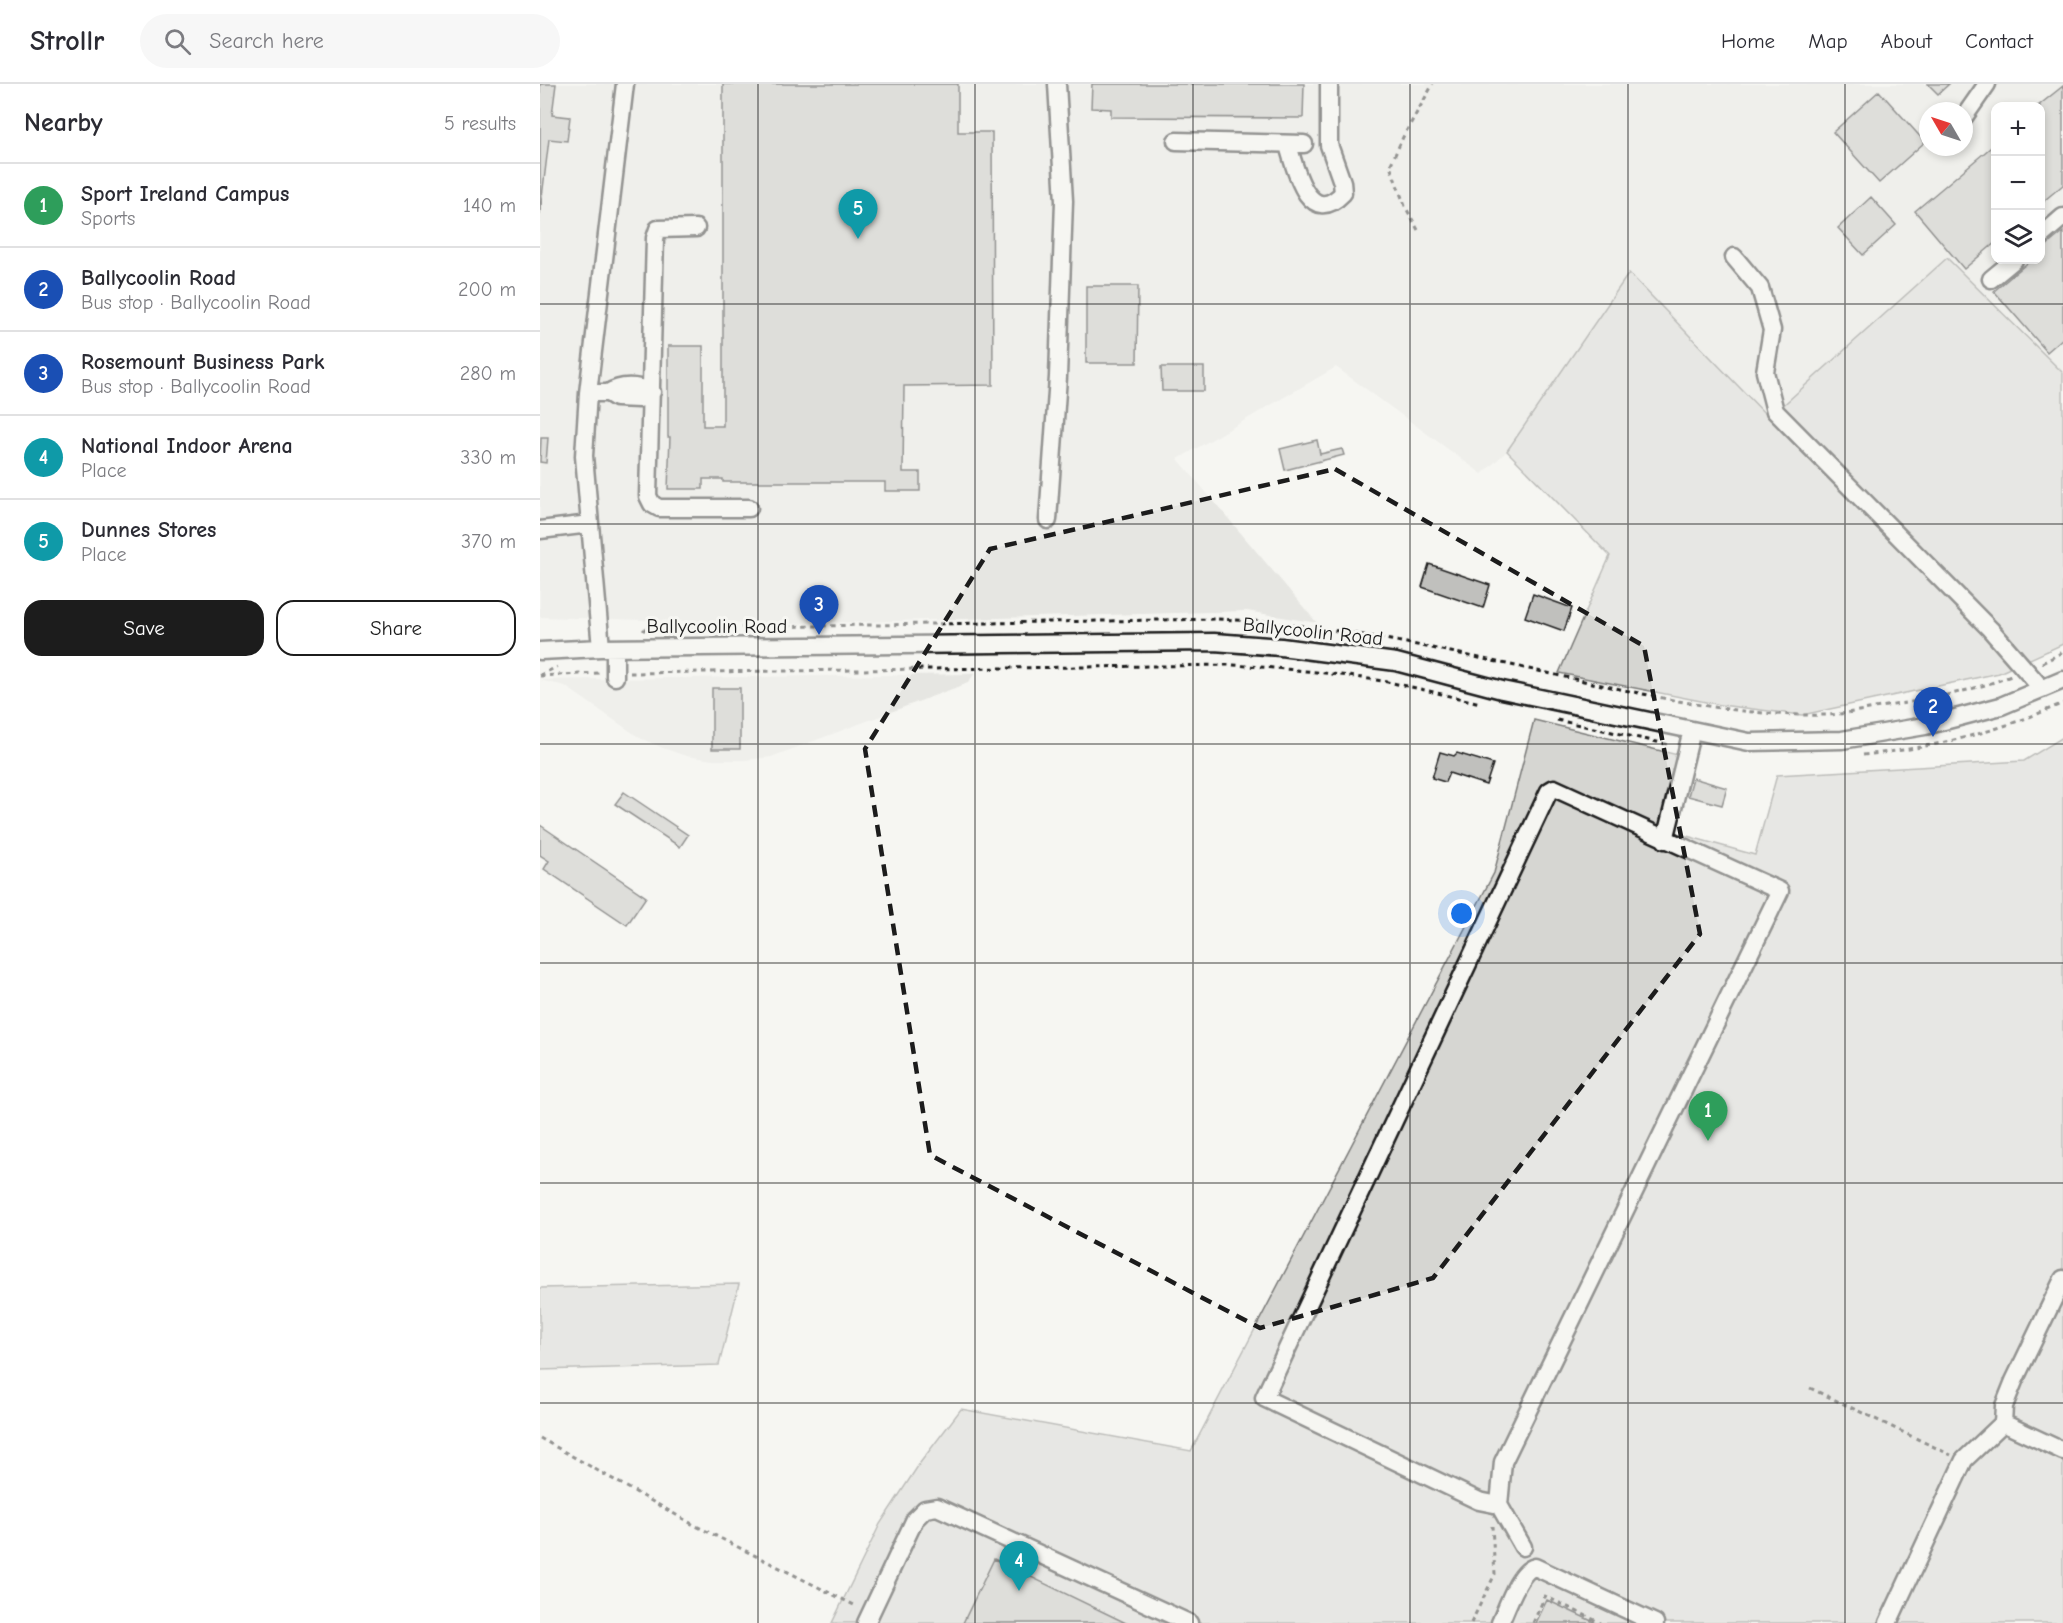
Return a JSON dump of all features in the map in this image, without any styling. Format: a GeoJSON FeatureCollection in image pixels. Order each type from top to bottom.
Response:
{"type":"FeatureCollection","features":[{"type":"Feature","properties":{"kind":"street"},"geometry":{"type":"LineString","coordinates":[[615,675],[608,648],[590,524],[584,456],[588,393],[625,84]]}},
{"type":"Feature","properties":{"kind":"street"},"geometry":{"type":"LineString","coordinates":[[1048,520],[1058,377],[1064,201],[1057,84]]}},
{"type":"Feature","properties":{"kind":"street"},"geometry":{"type":"LineString","coordinates":[[1176,141],[1296,144],[1302,189],[1314,201],[1323,204],[1335,201],[1343,193],[1342,182],[1329,145],[1329,84]]}},
{"type":"Feature","properties":{"kind":"street"},"geometry":{"type":"LineString","coordinates":[[1973,104],[1987,84]]}},
{"type":"Feature","properties":{"kind":"street"},"geometry":{"type":"LineString","coordinates":[[2045,233],[2063,217]]}},
{"type":"Feature","properties":{"kind":"street"},"geometry":{"type":"LineString","coordinates":[[696,228],[658,229],[656,232],[648,496],[652,504],[659,508],[748,508]]}},
{"type":"Feature","properties":{"kind":"street"},"geometry":{"type":"LineString","coordinates":[[1734,257],[1760,288],[1772,330],[1765,372],[1775,411],[1990,629],[2042,689]]}},
{"type":"Feature","properties":{"kind":"street"},"geometry":{"type":"LineString","coordinates":[[1991,279],[2009,264]]}},
{"type":"Feature","properties":{"kind":"street"},"geometry":{"type":"LineString","coordinates":[[588,393],[608,393],[616,398],[639,399],[652,392]]}},
{"type":"Feature","properties":{"kind":"street"},"geometry":{"type":"LineString","coordinates":[[540,530],[590,524]]}},
{"type":"Feature","properties":{"kind":"street","name":"Ballycoolin Road"},"geometry":{"type":"LineString","coordinates":[[540,651],[608,648],[1225,642],[1396,662],[1502,690],[1749,742],[1842,740],[1947,721],[2001,706],[2063,680]]}},
{"type":"Feature","properties":{"kind":"street"},"geometry":{"type":"LineString","coordinates":[[1665,840],[1692,730]]}},
{"type":"Feature","properties":{"kind":"street"},"geometry":{"type":"LineString","coordinates":[[1499,1505],[1479,1501],[1264,1398],[1549,792],[1554,788],[1780,891],[1503,1462],[1499,1505],[1522,1547]]}},
{"type":"Feature","properties":{"kind":"street"},"geometry":{"type":"LineString","coordinates":[[1888,1623],[1964,1460],[2003,1423],[2004,1406],[2014,1381],[2063,1279]]}},
{"type":"Feature","properties":{"kind":"street"},"geometry":{"type":"LineString","coordinates":[[2003,1423],[2063,1451]]}},
{"type":"Feature","properties":{"kind":"street"},"geometry":{"type":"LineString","coordinates":[[869,1618],[915,1519],[925,1509],[937,1507],[1189,1623]]}},
{"type":"Feature","properties":{"kind":"street"},"geometry":{"type":"LineString","coordinates":[[1500,1623],[1523,1575],[1535,1567],[1655,1623]]}},
{"type":"Feature","properties":{"kind":"path"},"geometry":{"type":"LineString","coordinates":[[1418,230],[1405,206],[1390,166],[1402,137],[1433,84]]}},
{"type":"Feature","properties":{"kind":"path"},"geometry":{"type":"LineString","coordinates":[[2043,663],[2063,652]]}},
{"type":"Feature","properties":{"kind":"path"},"geometry":{"type":"LineString","coordinates":[[540,676],[1232,665],[1342,675],[1486,704]]}},
{"type":"Feature","properties":{"kind":"path"},"geometry":{"type":"LineString","coordinates":[[1855,755],[1903,751],[1970,737],[2034,716],[2063,703]]}},
{"type":"Feature","properties":{"kind":"path"},"geometry":{"type":"LineString","coordinates":[[1554,719],[1687,748]]}},
{"type":"Feature","properties":{"kind":"path"},"geometry":{"type":"LineString","coordinates":[[1810,1388],[1964,1460]]}},
{"type":"Feature","properties":{"kind":"path"},"geometry":{"type":"LineString","coordinates":[[540,1438],[694,1525],[869,1618]]}},
{"type":"Feature","properties":{"kind":"path"},"geometry":{"type":"LineString","coordinates":[[1471,1623],[1495,1574],[1492,1524],[1499,1505]]}},
{"type":"Feature","properties":{"kind":"path"},"geometry":{"type":"LineString","coordinates":[[1533,1623],[1545,1596],[1601,1623]]}},
{"type":"Feature","properties":{"kind":"highlighted area"},"geometry":{"type":"Polygon","coordinates":[[[1335,469],[1644,646],[1700,934],[1433,1278],[1260,1328],[930,1155],[865,749],[990,549],[1335,469]]]}},
{"type":"Feature","properties":{"kind":"shaded area"},"geometry":{"type":"Polygon","coordinates":[[[540,84],[2063,84],[2063,373],[1947,258],[1769,419],[1628,273],[1507,451],[1482,474],[1336,367],[1178,459],[1317,623],[1247,611],[785,624],[540,617],[540,84]]]}},
{"type":"Feature","properties":{"kind":"shaded area"},"geometry":{"type":"Polygon","coordinates":[[[1947,258],[2063,373],[2063,644],[1999,673],[1802,715],[1721,705],[1559,673],[1610,556],[1507,451],[1629,273],[1769,418],[1947,258]]]}},
{"type":"Feature","properties":{"kind":"shaded area"},"geometry":{"type":"Polygon","coordinates":[[[974,674],[968,683],[771,757],[744,760],[713,760],[686,756],[663,748],[640,738],[565,686],[540,680],[974,674]]]}},
{"type":"Feature","properties":{"kind":"shaded area"},"geometry":{"type":"Polygon","coordinates":[[[1534,720],[1682,756],[1669,831],[1755,855],[1777,775],[2024,761],[2063,737],[2063,1623],[832,1623],[880,1524],[920,1463],[961,1409],[1191,1451],[1494,873],[1534,720]]]}},
{"type":"Feature","properties":{"kind":"shaded area"},"geometry":{"type":"Polygon","coordinates":[[[739,1284],[719,1365],[540,1370],[540,1288],[739,1284]]]}},
{"type":"Feature","properties":{"kind":"building"},"geometry":{"type":"Polygon","coordinates":[[[540,84],[556,84],[552,115],[570,117],[567,141],[549,139],[540,214],[540,84]]]}},
{"type":"Feature","properties":{"kind":"building"},"geometry":{"type":"Polygon","coordinates":[[[723,84],[958,84],[958,132],[992,132],[993,385],[904,386],[903,472],[920,472],[920,491],[885,491],[885,482],[723,482],[723,479],[703,479],[703,489],[668,489],[670,437],[668,437],[668,346],[703,346],[703,426],[723,426],[723,84]]]}},
{"type":"Feature","properties":{"kind":"building"},"geometry":{"type":"Polygon","coordinates":[[[1092,84],[1304,84],[1303,118],[1111,117],[1111,109],[1091,108],[1092,84]]]}},
{"type":"Feature","properties":{"kind":"building"},"geometry":{"type":"Polygon","coordinates":[[[1928,84],[1949,84],[1938,94],[1928,84]]]}},
{"type":"Feature","properties":{"kind":"building"},"geometry":{"type":"Polygon","coordinates":[[[2063,86],[2063,185],[2045,200],[2045,102],[2043,102],[2063,86]]]}},
{"type":"Feature","properties":{"kind":"building"},"geometry":{"type":"Polygon","coordinates":[[[1879,91],[1919,135],[1919,147],[1879,183],[1833,132],[1879,91]]]}},
{"type":"Feature","properties":{"kind":"building"},"geometry":{"type":"Polygon","coordinates":[[[1991,147],[1991,246],[1964,269],[1915,211],[1991,147]]]}},
{"type":"Feature","properties":{"kind":"building"},"geometry":{"type":"Polygon","coordinates":[[[1871,197],[1896,225],[1863,255],[1838,228],[1871,197]]]}},
{"type":"Feature","properties":{"kind":"building"},"geometry":{"type":"Polygon","coordinates":[[[2063,232],[2063,338],[2047,352],[1994,291],[2026,264],[2045,264],[2045,247],[2063,232]]]}},
{"type":"Feature","properties":{"kind":"building"},"geometry":{"type":"Polygon","coordinates":[[[1086,286],[1138,286],[1137,363],[1086,363],[1086,286]]]}},
{"type":"Feature","properties":{"kind":"building"},"geometry":{"type":"Polygon","coordinates":[[[1161,367],[1204,367],[1204,391],[1162,391],[1161,367]]]}},
{"type":"Feature","properties":{"kind":"building"},"geometry":{"type":"Polygon","coordinates":[[[541,438],[548,438],[546,463],[540,462],[541,438]]]}},
{"type":"Feature","properties":{"kind":"building"},"geometry":{"type":"Polygon","coordinates":[[[1317,440],[1320,454],[1342,449],[1344,455],[1285,470],[1280,449],[1317,440]]]}},
{"type":"Feature","properties":{"kind":"building"},"geometry":{"type":"Polygon","coordinates":[[[1429,564],[1490,585],[1483,608],[1422,587],[1429,564]]]}},
{"type":"Feature","properties":{"kind":"building"},"geometry":{"type":"Polygon","coordinates":[[[1533,594],[1572,608],[1564,631],[1525,617],[1533,594]]]}},
{"type":"Feature","properties":{"kind":"building"},"geometry":{"type":"Polygon","coordinates":[[[712,688],[740,688],[740,749],[712,749],[712,688]]]}},
{"type":"Feature","properties":{"kind":"building"},"geometry":{"type":"Polygon","coordinates":[[[1440,752],[1454,756],[1457,753],[1493,764],[1486,785],[1449,773],[1445,782],[1432,778],[1440,752]]]}},
{"type":"Feature","properties":{"kind":"building"},"geometry":{"type":"Polygon","coordinates":[[[1693,778],[1727,788],[1722,805],[1688,796],[1693,778]]]}},
{"type":"Feature","properties":{"kind":"building"},"geometry":{"type":"Polygon","coordinates":[[[624,792],[688,835],[680,847],[615,804],[624,792]]]}},
{"type":"Feature","properties":{"kind":"building"},"geometry":{"type":"Polygon","coordinates":[[[540,825],[646,897],[627,925],[544,869],[549,861],[540,855],[540,825]]]}},
{"type":"Feature","properties":{"kind":"building"},"geometry":{"type":"Polygon","coordinates":[[[994,1559],[1126,1623],[963,1623],[994,1559]]]}},
{"type":"Feature","properties":{"kind":"building"},"geometry":{"type":"Polygon","coordinates":[[[1547,1600],[1596,1623],[1536,1623],[1547,1600]]]}},
{"type":"Feature","properties":{"kind":"place","name":"Dunnes Stores"},"geometry":{"type":"Point","coordinates":[858,239]}},
{"type":"Feature","properties":{"kind":"place","name":"Rosemount Business Park"},"geometry":{"type":"Point","coordinates":[819,635]}},
{"type":"Feature","properties":{"kind":"place","name":"Ballycoolin Road"},"geometry":{"type":"Point","coordinates":[1933,737]}},
{"type":"Feature","properties":{"kind":"place","name":"Sport Ireland Campus"},"geometry":{"type":"Point","coordinates":[1708,1141]}},
{"type":"Feature","properties":{"kind":"place","name":"National Indoor Arena"},"geometry":{"type":"Point","coordinates":[1019,1591]}}]}
